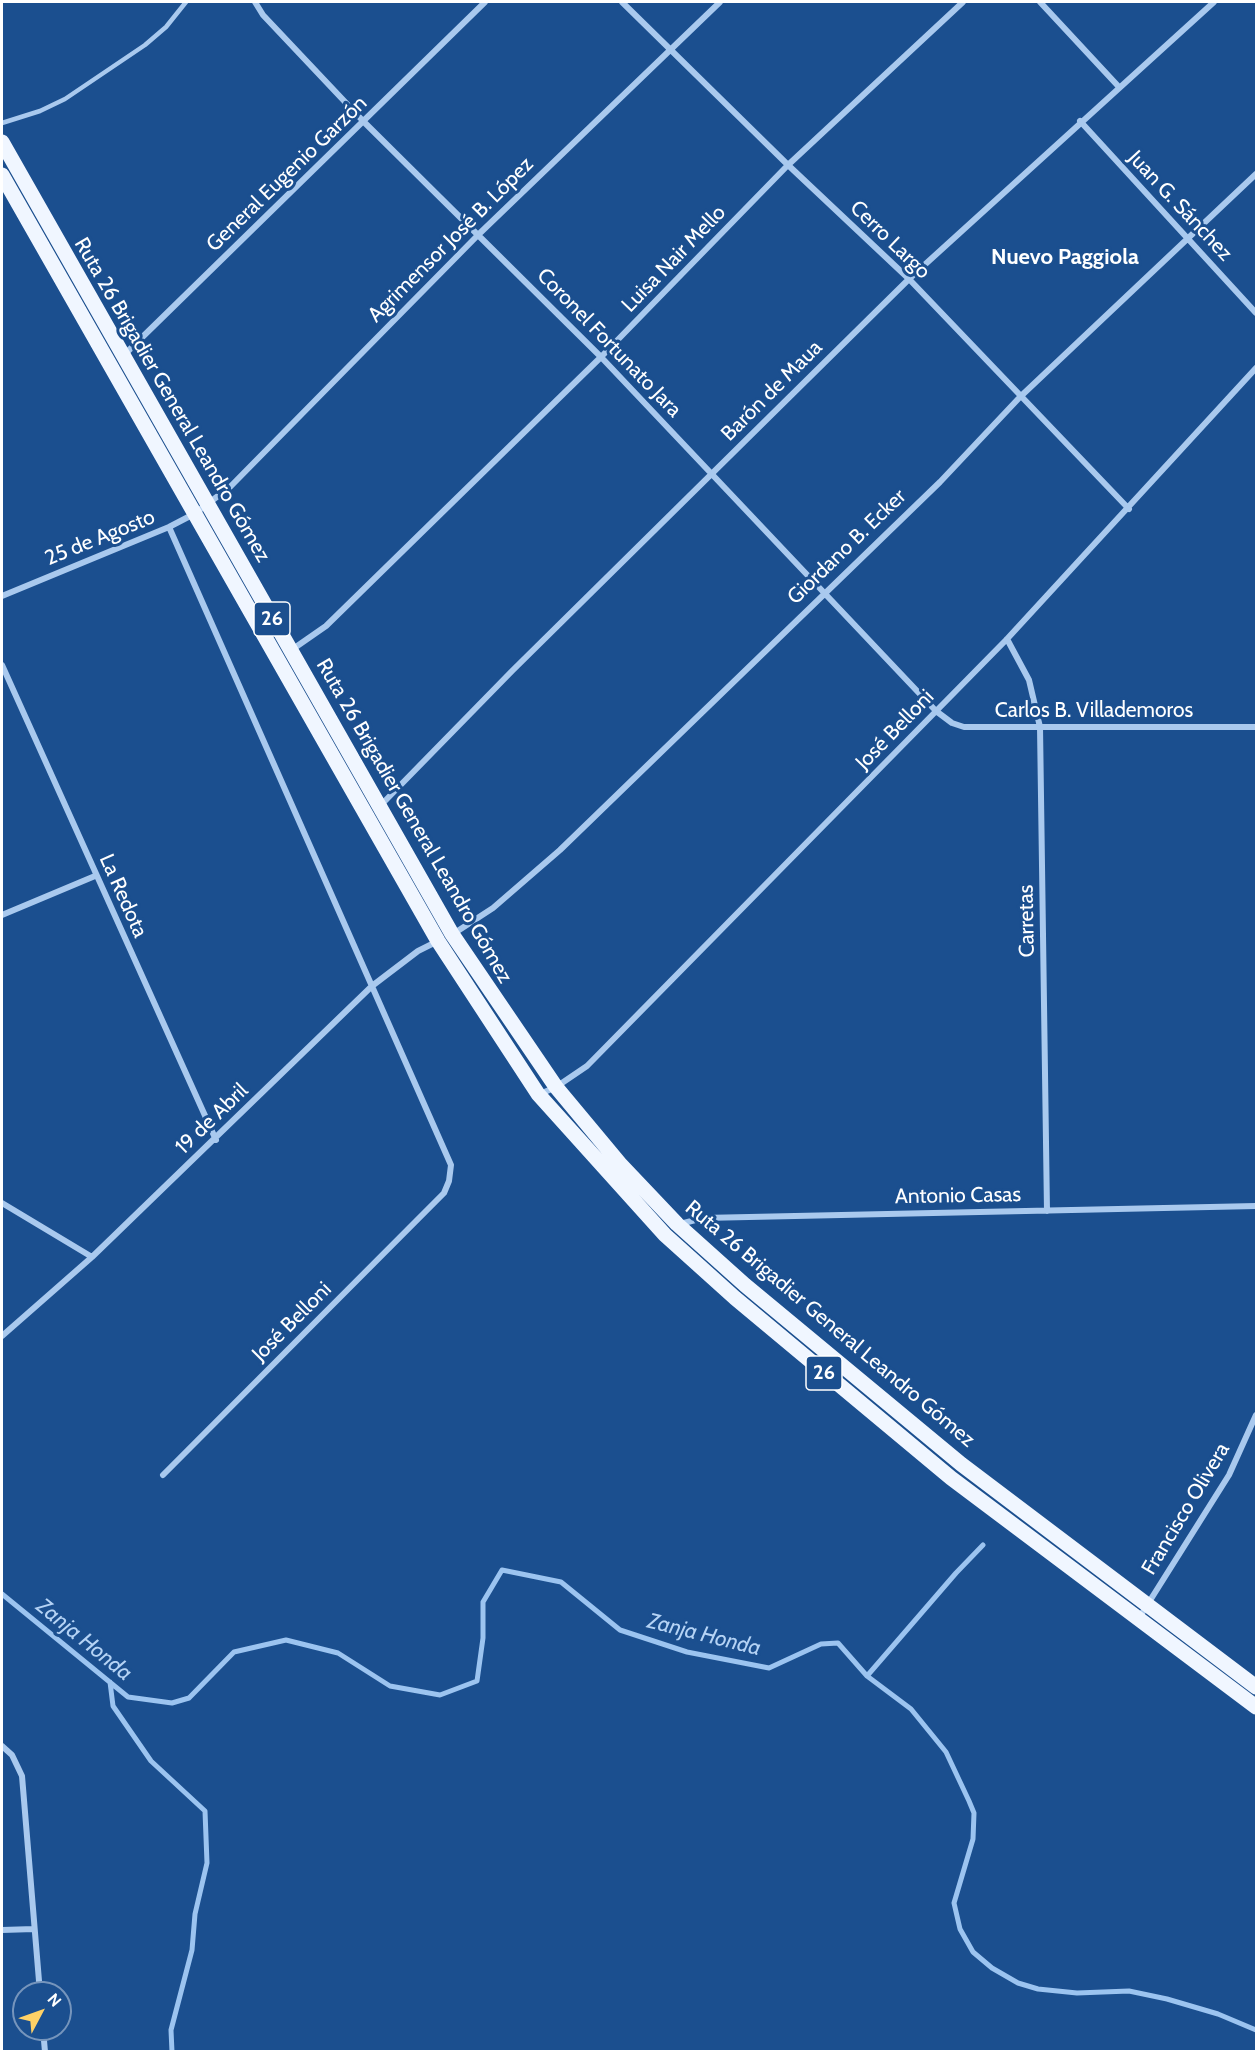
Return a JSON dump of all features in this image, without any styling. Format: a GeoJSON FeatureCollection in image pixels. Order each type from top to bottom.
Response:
{"type":"FeatureCollection","features":[{"type":"Feature","properties":{"kind":"main road","name":"Ruta 26 Brigadier General Leandro Gómez"},"geometry":{"type":"LineString","coordinates":[[2,142],[122,357],[452,934],[556,1087],[621,1165],[677,1224],[745,1285],[961,1464],[1257,1687]]}},
{"type":"Feature","properties":{"kind":"main road","name":"Ruta 26 Brigadier General Leandro Gómez"},"geometry":{"type":"LineString","coordinates":[[2,175],[276,661],[438,941],[538,1094],[665,1235],[735,1298],[951,1478],[1257,1707]]}},
{"type":"Feature","properties":{"kind":"street","name":"Coronel Fortunato Jara"},"geometry":{"type":"LineString","coordinates":[[255,2],[263,15],[364,122],[601,357],[936,711]]}},
{"type":"Feature","properties":{"kind":"street","name":"General Eugenio Garzón"},"geometry":{"type":"LineString","coordinates":[[109,366],[122,357],[485,2]]}},
{"type":"Feature","properties":{"kind":"street","name":"Cerro Largo"},"geometry":{"type":"LineString","coordinates":[[622,2],[788,165],[909,279],[1129,508]]}},
{"type":"Feature","properties":{"kind":"street","name":"Agrimensor José B. López"},"geometry":{"type":"LineString","coordinates":[[208,505],[230,487],[478,234],[720,2]]}},
{"type":"Feature","properties":{"kind":"street","name":"Luisa Nair Mello"},"geometry":{"type":"LineString","coordinates":[[276,661],[326,626],[601,357],[788,165],[963,2]]}},
{"type":"Feature","properties":{"kind":"street"},"geometry":{"type":"LineString","coordinates":[[1040,2],[1119,87]]}},
{"type":"Feature","properties":{"kind":"street","name":"Barón de Maua"},"geometry":{"type":"LineString","coordinates":[[366,816],[380,806],[512,671],[909,279],[1080,121],[1214,2]]}},
{"type":"Feature","properties":{"kind":"street","name":"Juan G. Sánchez"},"geometry":{"type":"LineString","coordinates":[[1080,121],[1257,313]]}},
{"type":"Feature","properties":{"kind":"street","name":"Giordano B. Ecker"},"geometry":{"type":"LineString","coordinates":[[452,934],[494,908],[523,884],[940,482],[1020,397],[1257,174]]}},
{"type":"Feature","properties":{"kind":"street","name":"José Belloni"},"geometry":{"type":"LineString","coordinates":[[538,1094],[556,1087],[587,1066],[1007,639],[1257,368]]}},
{"type":"Feature","properties":{"kind":"street","name":"25 de Agosto"},"geometry":{"type":"LineString","coordinates":[[2,596],[169,527],[208,505]]}},
{"type":"Feature","properties":{"kind":"street"},"geometry":{"type":"LineString","coordinates":[[169,527],[372,986]]}},
{"type":"Feature","properties":{"kind":"street","name":"Carretas"},"geometry":{"type":"LineString","coordinates":[[1007,639],[1029,680],[1040,727],[1047,1211]]}},
{"type":"Feature","properties":{"kind":"street","name":"La Redota"},"geometry":{"type":"LineString","coordinates":[[2,665],[95,876],[216,1140]]}},
{"type":"Feature","properties":{"kind":"street","name":"Carlos B. Villademoros"},"geometry":{"type":"LineString","coordinates":[[936,711],[952,723],[964,727],[1257,727]]}},
{"type":"Feature","properties":{"kind":"street"},"geometry":{"type":"LineString","coordinates":[[2,915],[95,876]]}},
{"type":"Feature","properties":{"kind":"street","name":"19 de Abril"},"geometry":{"type":"LineString","coordinates":[[2,1336],[92,1257],[216,1140],[372,986],[418,951],[452,934]]}},
{"type":"Feature","properties":{"kind":"street","name":"José Belloni"},"geometry":{"type":"LineString","coordinates":[[163,1475],[444,1193],[451,1165],[372,986]]}},
{"type":"Feature","properties":{"kind":"street"},"geometry":{"type":"LineString","coordinates":[[2,1203],[92,1257]]}},
{"type":"Feature","properties":{"kind":"street","name":"Antonio Casas"},"geometry":{"type":"LineString","coordinates":[[677,1224],[702,1218],[1257,1206]]}},
{"type":"Feature","properties":{"kind":"street"},"geometry":{"type":"LineString","coordinates":[[665,1235],[677,1224]]}},
{"type":"Feature","properties":{"kind":"street","name":"Francisco Olivera"},"geometry":{"type":"LineString","coordinates":[[1138,1618],[1229,1475],[1257,1415]]}},
{"type":"Feature","properties":{"kind":"street"},"geometry":{"type":"LineString","coordinates":[[2,1746],[12,1755],[21,1776],[39,1981]]}},
{"type":"Feature","properties":{"kind":"street"},"geometry":{"type":"LineString","coordinates":[[2,1930],[34,1929]]}},
{"type":"Feature","properties":{"kind":"lane"},"geometry":{"type":"LineString","coordinates":[[2,123],[40,111],[65,99],[145,45],[166,27],[186,2]]}},
{"type":"Feature","properties":{"kind":"waterway"},"geometry":{"type":"LineString","coordinates":[[867,1676],[983,1545]]}},
{"type":"Feature","properties":{"kind":"waterway","name":"Zanja Honda"},"geometry":{"type":"LineString","coordinates":[[2,1594],[128,1697],[172,1703],[189,1698],[234,1652],[286,1640],[338,1653],[390,1686],[440,1695],[477,1681],[483,1638],[483,1602],[502,1570],[561,1582],[620,1630],[687,1652],[769,1668],[821,1644],[838,1643],[867,1676],[911,1709],[946,1752],[969,1801],[974,1813],[973,1839],[954,1903],[960,1929],[973,1952],[992,1968],[1018,1983],[1038,1989],[1077,1993],[1129,1991],[1218,2014],[1256,2030]]}},
{"type":"Feature","properties":{"kind":"waterway"},"geometry":{"type":"LineString","coordinates":[[110,1682],[113,1706],[151,1761],[205,1811],[207,1863],[195,1914],[192,1950],[171,2030],[172,2052]]}},
{"type":"Feature","properties":{"kind":"district","name":"Nuevo Paggiola"},"geometry":{"type":"Point","coordinates":[1065,258]}}]}
